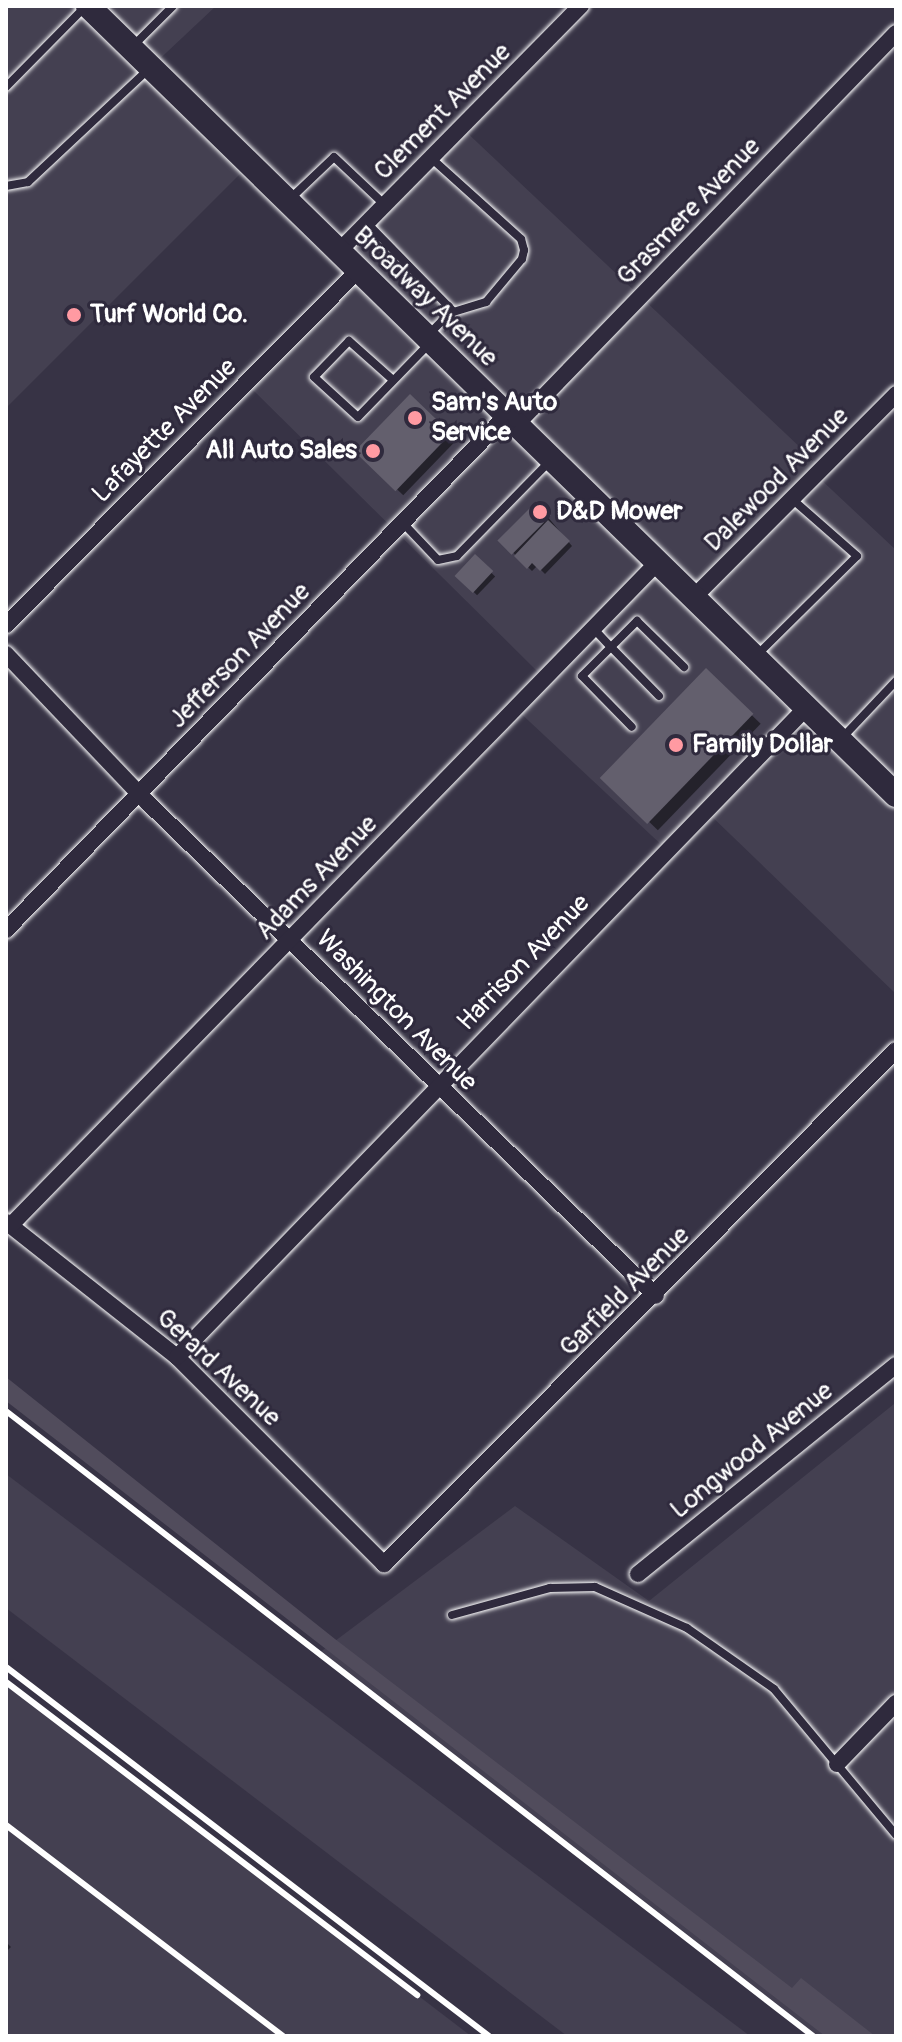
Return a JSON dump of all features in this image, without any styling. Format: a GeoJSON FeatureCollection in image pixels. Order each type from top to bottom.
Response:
{"type":"FeatureCollection","features":[{"type":"Feature","properties":{"kind":"main road","name":"Broadway Avenue"},"geometry":{"type":"LineString","coordinates":[[87,6],[896,795]]}},
{"type":"Feature","properties":{"kind":"street","name":"Clement Avenue"},"geometry":{"type":"LineString","coordinates":[[338,252],[581,6]]}},
{"type":"Feature","properties":{"kind":"street","name":"Grasmere Avenue"},"geometry":{"type":"LineString","coordinates":[[512,420],[896,33]]}},
{"type":"Feature","properties":{"kind":"street","name":"Lafayette Avenue"},"geometry":{"type":"LineString","coordinates":[[6,625],[358,270]]}},
{"type":"Feature","properties":{"kind":"street","name":"Dalewood Avenue"},"geometry":{"type":"LineString","coordinates":[[692,599],[896,394]]}},
{"type":"Feature","properties":{"kind":"street","name":"Jefferson Avenue"},"geometry":{"type":"LineString","coordinates":[[6,930],[402,522],[512,420]]}},
{"type":"Feature","properties":{"kind":"street","name":"Adams Avenue"},"geometry":{"type":"LineString","coordinates":[[8,1223],[290,940],[656,564]]}},
{"type":"Feature","properties":{"kind":"street","name":"Washington Avenue"},"geometry":{"type":"LineString","coordinates":[[6,654],[139,794],[656,1296]]}},
{"type":"Feature","properties":{"kind":"street","name":"Harrison Avenue"},"geometry":{"type":"LineString","coordinates":[[177,1357],[807,707]]}},
{"type":"Feature","properties":{"kind":"street","name":"Garfield Avenue"},"geometry":{"type":"LineString","coordinates":[[384,1564],[656,1296],[896,1050]]}},
{"type":"Feature","properties":{"kind":"street","name":"Gerard Avenue"},"geometry":{"type":"LineString","coordinates":[[8,1223],[177,1357],[384,1564]]}},
{"type":"Feature","properties":{"kind":"street","name":"Longwood Avenue"},"geometry":{"type":"LineString","coordinates":[[638,1574],[896,1365]]}},
{"type":"Feature","properties":{"kind":"street"},"geometry":{"type":"LineString","coordinates":[[837,1764],[896,1703]]}},
{"type":"Feature","properties":{"kind":"lane"},"geometry":{"type":"LineString","coordinates":[[6,87],[87,6]]}},
{"type":"Feature","properties":{"kind":"lane"},"geometry":{"type":"LineString","coordinates":[[131,49],[173,6]]}},
{"type":"Feature","properties":{"kind":"lane"},"geometry":{"type":"LineString","coordinates":[[6,186],[28,182],[150,68]]}},
{"type":"Feature","properties":{"kind":"lane"},"geometry":{"type":"LineString","coordinates":[[287,201],[334,157],[385,205]]}},
{"type":"Feature","properties":{"kind":"lane"},"geometry":{"type":"LineString","coordinates":[[393,380],[349,341],[314,377],[358,417],[393,380],[453,311],[486,302],[522,259],[524,250],[521,239],[431,158]]}},
{"type":"Feature","properties":{"kind":"lane"},"geometry":{"type":"LineString","coordinates":[[367,223],[453,311]]}},
{"type":"Feature","properties":{"kind":"lane"},"geometry":{"type":"LineString","coordinates":[[402,522],[438,560],[457,556],[552,460]]}},
{"type":"Feature","properties":{"kind":"lane"},"geometry":{"type":"LineString","coordinates":[[755,658],[857,556],[792,499]]}},
{"type":"Feature","properties":{"kind":"lane"},"geometry":{"type":"LineString","coordinates":[[632,727],[582,676],[637,621],[684,667]]}},
{"type":"Feature","properties":{"kind":"lane"},"geometry":{"type":"LineString","coordinates":[[593,628],[659,696]]}},
{"type":"Feature","properties":{"kind":"lane"},"geometry":{"type":"LineString","coordinates":[[840,739],[896,681]]}},
{"type":"Feature","properties":{"kind":"lane"},"geometry":{"type":"LineString","coordinates":[[452,1615],[550,1588],[595,1587],[687,1628],[774,1689],[896,1835]]}},
{"type":"Feature","properties":{"kind":"shaded area"},"geometry":{"type":"Polygon","coordinates":[[[6,6],[216,6],[150,68],[249,165],[6,408],[6,6]]]}},
{"type":"Feature","properties":{"kind":"shaded area"},"geometry":{"type":"Polygon","coordinates":[[[461,127],[822,468],[816,475],[896,550],[896,994],[706,811],[667,850],[515,708],[544,678],[246,383],[357,271],[338,252],[461,127]]]}},
{"type":"Feature","properties":{"kind":"shaded area"},"geometry":{"type":"Polygon","coordinates":[[[6,1377],[335,1639],[792,1988],[801,1978],[875,2036],[825,2036],[6,1401],[6,1377]]]}},
{"type":"Feature","properties":{"kind":"shaded area"},"geometry":{"type":"Polygon","coordinates":[[[894,1404],[896,2036],[813,2036],[319,1653],[515,1506],[649,1601],[894,1404]]]}},
{"type":"Feature","properties":{"kind":"shaded area"},"geometry":{"type":"Polygon","coordinates":[[[6,1474],[750,2036],[567,2036],[6,1608],[6,1474]]]}},
{"type":"Feature","properties":{"kind":"shaded area"},"geometry":{"type":"Polygon","coordinates":[[[6,1682],[124,1771],[471,2036],[6,2036],[6,1682]]]}},
{"type":"Feature","properties":{"kind":"building"},"geometry":{"type":"Polygon","coordinates":[[[410,394],[451,434],[395,491],[354,452],[410,394]]]}},
{"type":"Feature","properties":{"kind":"building"},"geometry":{"type":"Polygon","coordinates":[[[537,501],[551,515],[512,555],[497,541],[537,501]]]}},
{"type":"Feature","properties":{"kind":"building"},"geometry":{"type":"Polygon","coordinates":[[[548,520],[570,541],[540,571],[532,563],[527,569],[514,556],[548,520]]]}},
{"type":"Feature","properties":{"kind":"building"},"geometry":{"type":"Polygon","coordinates":[[[475,554],[493,571],[473,593],[455,576],[475,554]]]}},
{"type":"Feature","properties":{"kind":"building","name":"Family Dollar"},"geometry":{"type":"Polygon","coordinates":[[[706,668],[753,714],[647,824],[600,778],[706,668]]]}},
{"type":"Feature","properties":{"kind":"railway"},"geometry":{"type":"LineString","coordinates":[[6,1411],[813,2036]]}},
{"type":"Feature","properties":{"kind":"railway"},"geometry":{"type":"LineString","coordinates":[[6,1667],[489,2036]]}},
{"type":"Feature","properties":{"kind":"railway"},"geometry":{"type":"LineString","coordinates":[[6,1682],[417,1995]]}},
{"type":"Feature","properties":{"kind":"railway"},"geometry":{"type":"LineString","coordinates":[[6,1825],[283,2036]]}},
{"type":"Feature","properties":{"kind":"place","name":"Turf World Co."},"geometry":{"type":"Point","coordinates":[74,315]}},
{"type":"Feature","properties":{"kind":"place","name":"Sam's Auto Service"},"geometry":{"type":"Point","coordinates":[415,418]}},
{"type":"Feature","properties":{"kind":"place","name":"All Auto Sales"},"geometry":{"type":"Point","coordinates":[373,451]}},
{"type":"Feature","properties":{"kind":"place","name":"D&D Mower"},"geometry":{"type":"Point","coordinates":[540,512]}},
{"type":"Feature","properties":{"kind":"place","name":"Family Dollar"},"geometry":{"type":"Point","coordinates":[676,745]}}]}
